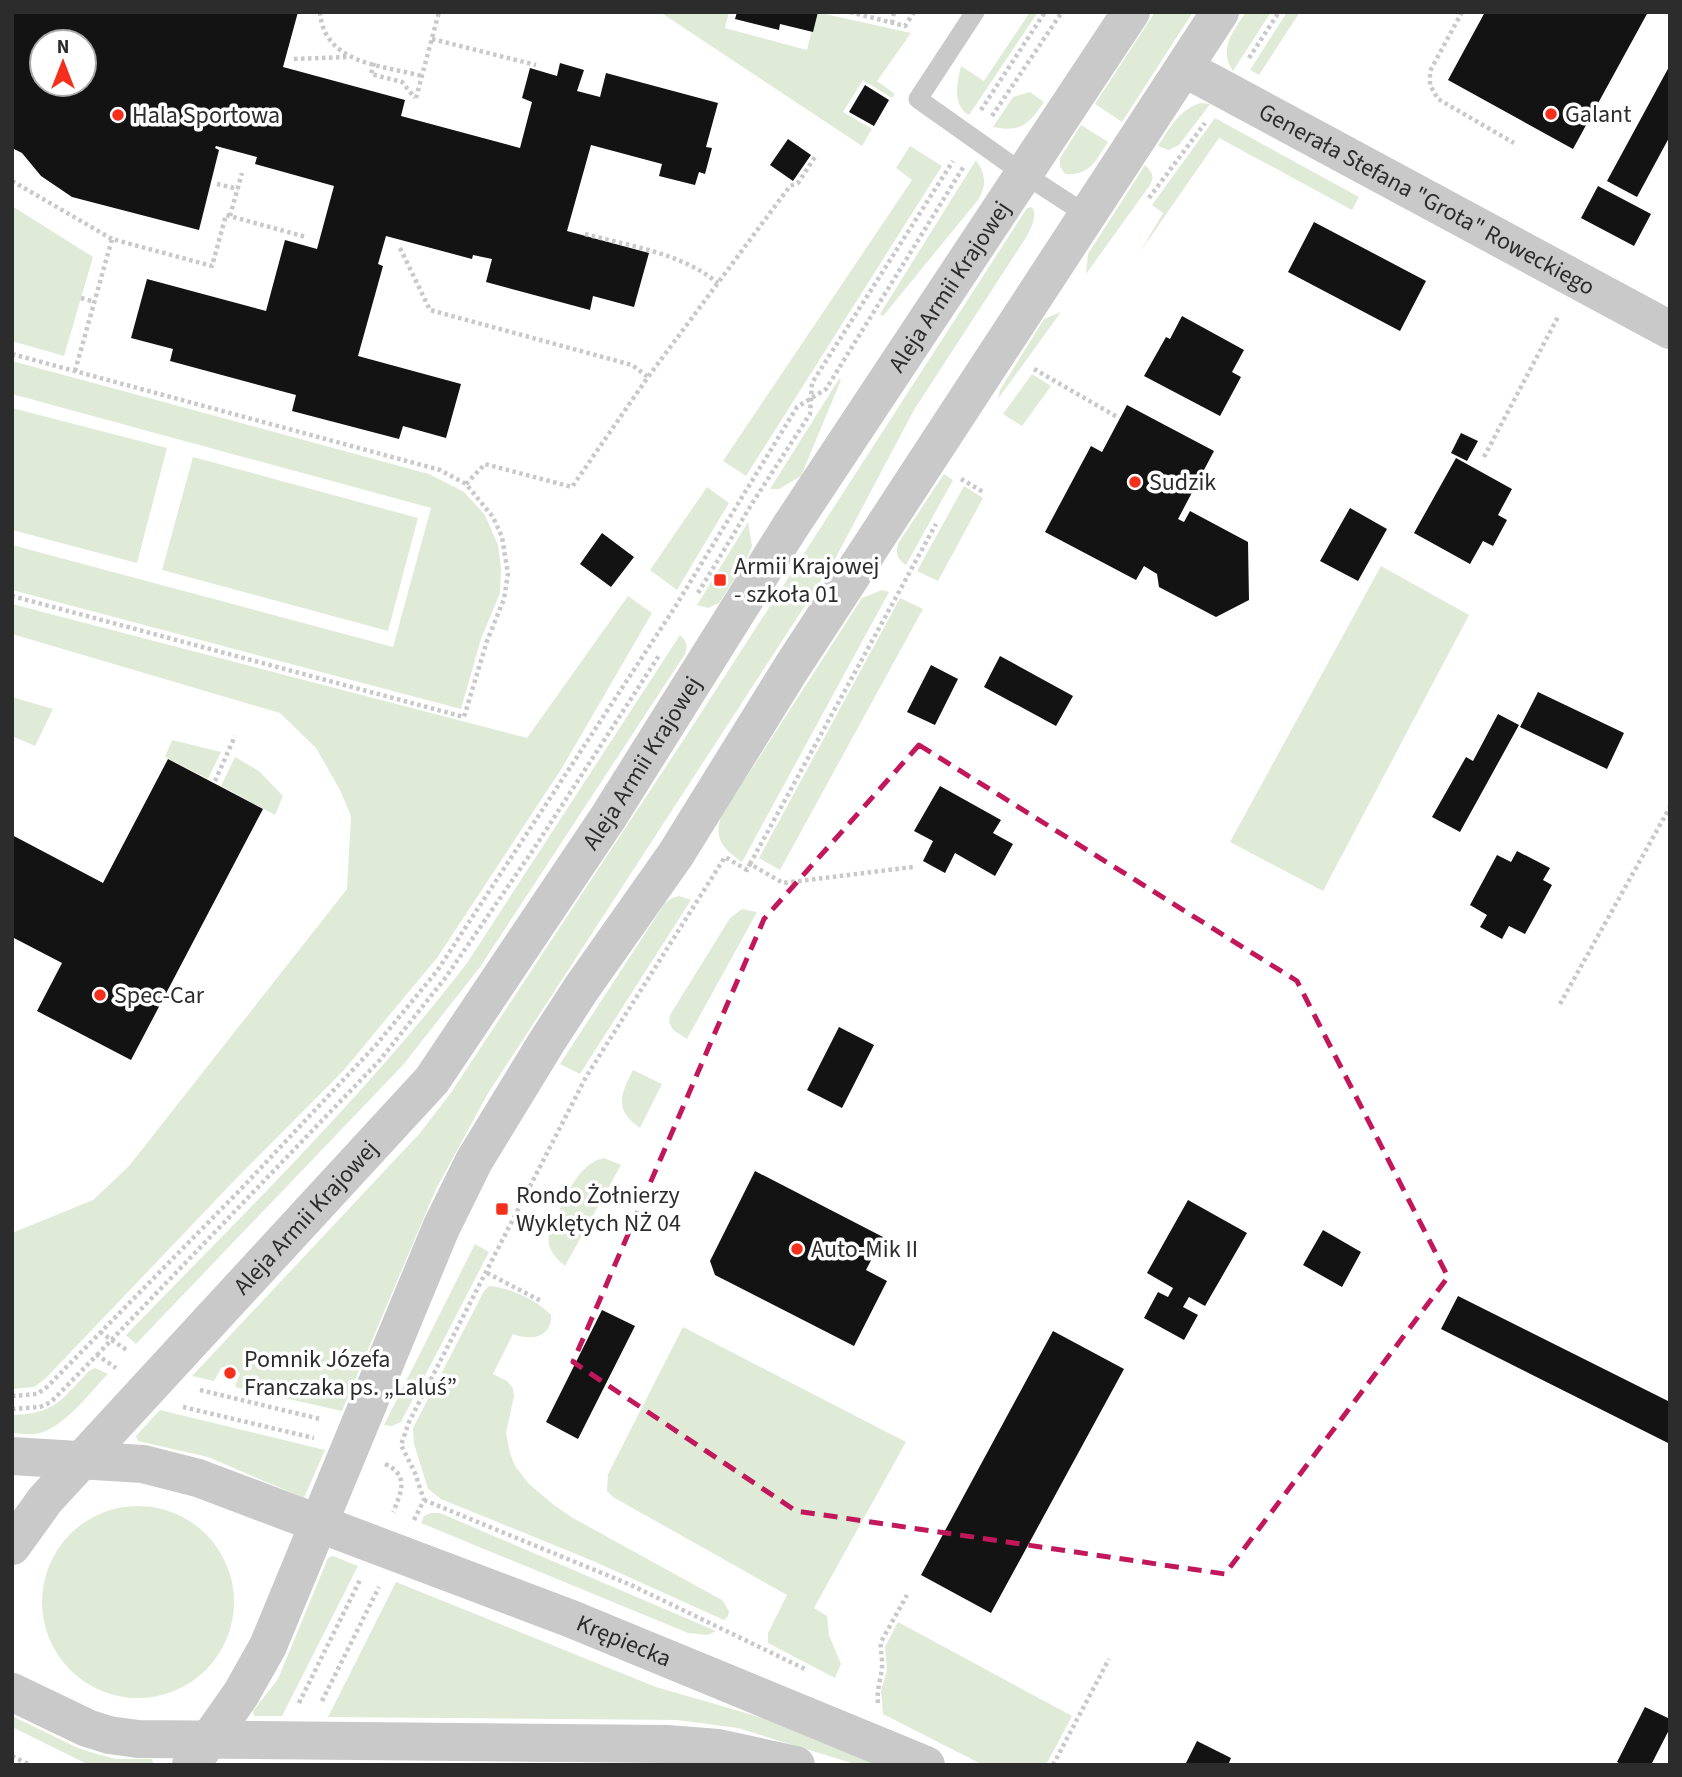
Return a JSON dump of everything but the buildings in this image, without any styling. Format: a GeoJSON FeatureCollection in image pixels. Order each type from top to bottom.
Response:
{"type":"FeatureCollection","features":[{"type":"Feature","properties":{"kind":"street","name":"Aleja Armii Krajowej"},"geometry":{"type":"LineString","coordinates":[[12,1546],[45,1500],[432,1080],[609,816],[790,527],[1130,12]]}},
{"type":"Feature","properties":{"kind":"street"},"geometry":{"type":"LineString","coordinates":[[201,1751],[241,1694],[268,1646],[441,1228],[474,1161],[581,989],[676,854],[792,667],[1220,12]]}},
{"type":"Feature","properties":{"kind":"street","name":"Generała Stefana \"Grota\" Roweckiego"},"geometry":{"type":"LineString","coordinates":[[1184,68],[1670,330]]}},
{"type":"Feature","properties":{"kind":"street"},"geometry":{"type":"LineString","coordinates":[[12,1456],[83,1461]]}},
{"type":"Feature","properties":{"kind":"street","name":"Krępiecka"},"geometry":{"type":"LineString","coordinates":[[83,1461],[143,1464],[198,1478],[715,1676],[926,1765]]}},
{"type":"Feature","properties":{"kind":"street"},"geometry":{"type":"LineString","coordinates":[[12,1692],[87,1728],[109,1735],[201,1751],[308,1739],[667,1744],[718,1748],[796,1765]]}},
{"type":"Feature","properties":{"kind":"lane"},"geometry":{"type":"LineString","coordinates":[[975,12],[918,99],[1087,215]]}},
{"type":"Feature","properties":{"kind":"path"},"geometry":{"type":"LineString","coordinates":[[320,12],[321,25],[328,41],[349,57]]}},
{"type":"Feature","properties":{"kind":"path"},"geometry":{"type":"LineString","coordinates":[[374,63],[371,74],[402,82],[416,98],[439,12]]}},
{"type":"Feature","properties":{"kind":"path"},"geometry":{"type":"LineString","coordinates":[[850,12],[905,26],[914,12]]}},
{"type":"Feature","properties":{"kind":"path"},"geometry":{"type":"LineString","coordinates":[[891,23],[894,12]]}},
{"type":"Feature","properties":{"kind":"path"},"geometry":{"type":"LineString","coordinates":[[12,1396],[37,1394],[47,1387],[241,1189],[376,1045],[437,971],[675,607],[797,407],[826,388],[974,139],[975,119],[1045,12]]}},
{"type":"Feature","properties":{"kind":"path"},"geometry":{"type":"LineString","coordinates":[[693,603],[753,502],[810,415],[812,383],[882,275],[1062,12]]}},
{"type":"Feature","properties":{"kind":"path"},"geometry":{"type":"LineString","coordinates":[[1462,12],[1430,71],[1430,85],[1438,99],[1514,143]]}},
{"type":"Feature","properties":{"kind":"path"},"geometry":{"type":"LineString","coordinates":[[432,38],[536,65]]}},
{"type":"Feature","properties":{"kind":"path"},"geometry":{"type":"LineString","coordinates":[[294,59],[349,57],[422,76]]}},
{"type":"Feature","properties":{"kind":"path"},"geometry":{"type":"LineString","coordinates":[[466,484],[485,464],[572,486],[648,377],[790,186],[798,183],[815,157]]}},
{"type":"Feature","properties":{"kind":"path"},"geometry":{"type":"LineString","coordinates":[[230,216],[242,173]]}},
{"type":"Feature","properties":{"kind":"path"},"geometry":{"type":"LineString","coordinates":[[12,181],[112,239],[212,266],[226,215],[306,237]]}},
{"type":"Feature","properties":{"kind":"path"},"geometry":{"type":"LineString","coordinates":[[217,184],[238,189]]}},
{"type":"Feature","properties":{"kind":"path"},"geometry":{"type":"LineString","coordinates":[[585,234],[678,259],[701,270],[718,283]]}},
{"type":"Feature","properties":{"kind":"path"},"geometry":{"type":"LineString","coordinates":[[75,371],[112,239]]}},
{"type":"Feature","properties":{"kind":"path"},"geometry":{"type":"LineString","coordinates":[[400,248],[430,310],[625,363],[648,377]]}},
{"type":"Feature","properties":{"kind":"path"},"geometry":{"type":"LineString","coordinates":[[1484,457],[1578,281]]}},
{"type":"Feature","properties":{"kind":"path"},"geometry":{"type":"LineString","coordinates":[[81,298],[95,302]]}},
{"type":"Feature","properties":{"kind":"path"},"geometry":{"type":"LineString","coordinates":[[12,354],[440,470],[466,484],[493,517],[502,537],[508,574],[505,599],[486,641],[464,717],[12,597]]}},
{"type":"Feature","properties":{"kind":"path"},"geometry":{"type":"LineString","coordinates":[[1030,366],[1119,418]]}},
{"type":"Feature","properties":{"kind":"path"},"geometry":{"type":"LineString","coordinates":[[955,491],[961,480]]}},
{"type":"Feature","properties":{"kind":"path"},"geometry":{"type":"LineString","coordinates":[[401,1445],[409,1422],[586,1077],[725,857],[747,870],[942,513]]}},
{"type":"Feature","properties":{"kind":"path"},"geometry":{"type":"LineString","coordinates":[[97,1355],[380,1060],[446,978],[541,839],[664,648]]}},
{"type":"Feature","properties":{"kind":"path"},"geometry":{"type":"LineString","coordinates":[[215,781],[235,736]]}},
{"type":"Feature","properties":{"kind":"path"},"geometry":{"type":"LineString","coordinates":[[1560,1004],[1670,807]]}},
{"type":"Feature","properties":{"kind":"path"},"geometry":{"type":"LineString","coordinates":[[750,864],[783,883],[913,867]]}},
{"type":"Feature","properties":{"kind":"path"},"geometry":{"type":"LineString","coordinates":[[486,1273],[543,1301]]}},
{"type":"Feature","properties":{"kind":"path"},"geometry":{"type":"LineString","coordinates":[[100,1332],[182,1385],[338,1424],[401,1445],[415,1473],[424,1500],[314,1719],[308,1739]]}},
{"type":"Feature","properties":{"kind":"path"},"geometry":{"type":"LineString","coordinates":[[424,1500],[631,1585],[818,1676]]}},
{"type":"Feature","properties":{"kind":"path"},"geometry":{"type":"LineString","coordinates":[[879,1711],[877,1687],[882,1668],[881,1642],[907,1595]]}},
{"type":"Feature","properties":{"kind":"path"},"geometry":{"type":"LineString","coordinates":[[1053,1765],[1109,1659]]}},
{"type":"Feature","properties":{"kind":"path"},"geometry":{"type":"LineString","coordinates":[[12,1756],[30,1765]]}},
{"type":"Feature","properties":{"kind":"highlighted area"},"geometry":{"type":"Polygon","coordinates":[[[919,745],[1297,981],[1448,1277],[1225,1574],[796,1511],[573,1362],[764,919],[919,745]]]}},
{"type":"Feature","properties":{"kind":"green space"},"geometry":{"type":"Polygon","coordinates":[[[660,12],[729,12],[725,28],[807,50],[816,12],[911,33],[877,81],[895,94],[892,98],[863,80],[843,112],[872,129],[862,146],[660,12]]]}},
{"type":"Feature","properties":{"kind":"green space"},"geometry":{"type":"Polygon","coordinates":[[[1030,12],[1038,12],[969,115],[958,100],[957,86],[961,66],[984,81],[1030,12]]]}},
{"type":"Feature","properties":{"kind":"green space"},"geometry":{"type":"Polygon","coordinates":[[[1155,12],[1193,12],[1122,122],[1095,104],[1155,12]]]}},
{"type":"Feature","properties":{"kind":"green space"},"geometry":{"type":"Polygon","coordinates":[[[1246,12],[1271,12],[1233,71],[1227,48],[1232,33],[1246,12]]]}},
{"type":"Feature","properties":{"kind":"green space"},"geometry":{"type":"Polygon","coordinates":[[[1287,12],[1300,12],[1259,75],[1250,70],[1287,12]]]}},
{"type":"Feature","properties":{"kind":"green space"},"geometry":{"type":"Polygon","coordinates":[[[1030,92],[1044,102],[1029,121],[1011,129],[993,127],[1013,97],[1030,92]]]}},
{"type":"Feature","properties":{"kind":"green space"},"geometry":{"type":"Polygon","coordinates":[[[1201,103],[1210,104],[1179,145],[1169,150],[1158,146],[1181,114],[1201,103]]]}},
{"type":"Feature","properties":{"kind":"green space"},"geometry":{"type":"Polygon","coordinates":[[[1215,118],[1359,197],[1352,210],[1219,138],[1140,252],[1163,213],[1152,205],[1215,118]]]}},
{"type":"Feature","properties":{"kind":"green space"},"geometry":{"type":"Polygon","coordinates":[[[1081,125],[1108,142],[1091,166],[1081,172],[1065,174],[1060,166],[1060,158],[1081,125]]]}},
{"type":"Feature","properties":{"kind":"green space"},"geometry":{"type":"Polygon","coordinates":[[[910,146],[942,166],[746,476],[723,461],[912,180],[896,168],[910,146]]]}},
{"type":"Feature","properties":{"kind":"green space"},"geometry":{"type":"Polygon","coordinates":[[[976,160],[984,180],[978,200],[883,316],[880,314],[976,160]]]}},
{"type":"Feature","properties":{"kind":"green space"},"geometry":{"type":"Polygon","coordinates":[[[1145,165],[1152,174],[1150,185],[1086,274],[1088,254],[1145,165]]]}},
{"type":"Feature","properties":{"kind":"green space"},"geometry":{"type":"Polygon","coordinates":[[[12,206],[93,257],[64,356],[12,341],[12,206]]]}},
{"type":"Feature","properties":{"kind":"green space"},"geometry":{"type":"Polygon","coordinates":[[[1032,207],[1034,218],[1027,236],[914,410],[834,561],[487,1095],[436,1189],[342,1411],[235,1387],[240,1373],[222,1367],[214,1381],[192,1376],[420,1133],[450,1094],[688,733],[1027,208],[1032,207]]]}},
{"type":"Feature","properties":{"kind":"green space"},"geometry":{"type":"Polygon","coordinates":[[[1061,312],[998,399],[1000,390],[1044,319],[1061,312]]]}},
{"type":"Feature","properties":{"kind":"green space"},"geometry":{"type":"Polygon","coordinates":[[[12,361],[429,474],[464,492],[485,515],[498,545],[501,569],[500,593],[481,639],[461,709],[12,590],[12,545],[393,647],[431,508],[12,394],[12,361]]]}},
{"type":"Feature","properties":{"kind":"green space"},"geometry":{"type":"Polygon","coordinates":[[[1032,374],[1051,386],[1022,426],[1003,414],[1032,374]]]}},
{"type":"Feature","properties":{"kind":"green space"},"geometry":{"type":"Polygon","coordinates":[[[839,379],[841,380],[801,476],[779,489],[770,489],[839,379]]]}},
{"type":"Feature","properties":{"kind":"green space"},"geometry":{"type":"Polygon","coordinates":[[[12,408],[167,448],[137,563],[12,530],[12,408]]]}},
{"type":"Feature","properties":{"kind":"green space"},"geometry":{"type":"Polygon","coordinates":[[[193,457],[418,518],[388,631],[162,570],[193,457]]]}},
{"type":"Feature","properties":{"kind":"green space"},"geometry":{"type":"Polygon","coordinates":[[[944,474],[953,480],[906,565],[897,555],[899,542],[944,474]]]}},
{"type":"Feature","properties":{"kind":"green space"},"geometry":{"type":"Polygon","coordinates":[[[964,486],[983,498],[938,581],[917,571],[964,486]]]}},
{"type":"Feature","properties":{"kind":"green space"},"geometry":{"type":"Polygon","coordinates":[[[707,487],[729,503],[677,590],[650,570],[707,487]]]}},
{"type":"Feature","properties":{"kind":"green space"},"geometry":{"type":"Polygon","coordinates":[[[748,522],[752,546],[746,561],[719,603],[708,608],[697,605],[748,522]]]}},
{"type":"Feature","properties":{"kind":"green space"},"geometry":{"type":"Polygon","coordinates":[[[1381,566],[1469,615],[1323,891],[1230,842],[1381,566]]]}},
{"type":"Feature","properties":{"kind":"green space"},"geometry":{"type":"Polygon","coordinates":[[[882,590],[889,592],[742,862],[721,843],[718,830],[722,815],[862,598],[882,590]]]}},
{"type":"Feature","properties":{"kind":"green space"},"geometry":{"type":"Polygon","coordinates":[[[628,596],[652,613],[562,768],[437,958],[344,1070],[45,1379],[34,1387],[12,1389],[12,1233],[93,1200],[129,1166],[347,889],[351,816],[340,790],[316,748],[280,713],[12,634],[12,604],[527,738],[628,596]]]}},
{"type":"Feature","properties":{"kind":"green space"},"geometry":{"type":"Polygon","coordinates":[[[900,598],[923,609],[780,870],[759,858],[900,598]]]}},
{"type":"Feature","properties":{"kind":"green space"},"geometry":{"type":"Polygon","coordinates":[[[680,635],[686,644],[685,654],[480,967],[403,1065],[136,1344],[126,1335],[345,1108],[467,963],[680,635]]]}},
{"type":"Feature","properties":{"kind":"green space"},"geometry":{"type":"Polygon","coordinates":[[[12,697],[53,709],[35,746],[12,736],[12,697]]]}},
{"type":"Feature","properties":{"kind":"green space"},"geometry":{"type":"Polygon","coordinates":[[[172,740],[221,752],[208,779],[165,757],[172,740]]]}},
{"type":"Feature","properties":{"kind":"green space"},"geometry":{"type":"Polygon","coordinates":[[[235,757],[259,771],[283,796],[275,815],[221,786],[235,757]]]}},
{"type":"Feature","properties":{"kind":"green space"},"geometry":{"type":"Polygon","coordinates":[[[679,896],[691,900],[580,1074],[560,1064],[665,903],[679,896]]]}},
{"type":"Feature","properties":{"kind":"green space"},"geometry":{"type":"Polygon","coordinates":[[[742,909],[757,912],[687,1039],[673,1030],[669,1022],[670,1015],[730,918],[742,909]]]}},
{"type":"Feature","properties":{"kind":"green space"},"geometry":{"type":"Polygon","coordinates":[[[633,1070],[662,1084],[640,1128],[626,1115],[622,1102],[633,1070]]]}},
{"type":"Feature","properties":{"kind":"green space"},"geometry":{"type":"Polygon","coordinates":[[[604,1158],[621,1165],[565,1266],[552,1252],[549,1233],[577,1178],[585,1168],[604,1158]]]}},
{"type":"Feature","properties":{"kind":"green space"},"geometry":{"type":"Polygon","coordinates":[[[475,1244],[489,1252],[401,1422],[392,1426],[384,1425],[475,1244]]]}},
{"type":"Feature","properties":{"kind":"green space"},"geometry":{"type":"Polygon","coordinates":[[[489,1286],[523,1296],[551,1315],[548,1329],[539,1336],[513,1334],[493,1374],[507,1381],[513,1388],[514,1396],[506,1433],[515,1466],[529,1484],[573,1518],[722,1600],[729,1611],[724,1620],[593,1561],[441,1499],[428,1489],[414,1444],[413,1428],[489,1286]]]}},
{"type":"Feature","properties":{"kind":"green space"},"geometry":{"type":"Polygon","coordinates":[[[683,1327],[906,1442],[814,1608],[827,1616],[829,1635],[841,1664],[835,1678],[768,1643],[768,1633],[787,1595],[613,1497],[607,1491],[608,1474],[683,1327]]]}},
{"type":"Feature","properties":{"kind":"green space"},"geometry":{"type":"Polygon","coordinates":[[[95,1368],[108,1374],[77,1408],[59,1423],[40,1433],[12,1433],[12,1415],[38,1412],[56,1404],[95,1368]]]}},
{"type":"Feature","properties":{"kind":"green space"},"geometry":{"type":"Polygon","coordinates":[[[160,1410],[325,1450],[304,1498],[208,1457],[138,1441],[136,1436],[160,1410]]]}},
{"type":"Feature","properties":{"kind":"green space"},"geometry":{"type":"Polygon","coordinates":[[[138,1506],[175,1513],[206,1534],[227,1565],[234,1602],[227,1639],[206,1670],[175,1691],[138,1698],[101,1691],[70,1670],[49,1639],[42,1602],[49,1565],[70,1534],[101,1513],[138,1506]]]}},
{"type":"Feature","properties":{"kind":"green space"},"geometry":{"type":"Polygon","coordinates":[[[440,1513],[716,1631],[708,1635],[688,1633],[421,1523],[424,1516],[440,1513]]]}},
{"type":"Feature","properties":{"kind":"green space"},"geometry":{"type":"Polygon","coordinates":[[[333,1556],[358,1566],[282,1716],[254,1716],[253,1711],[278,1679],[328,1558],[333,1556]]]}},
{"type":"Feature","properties":{"kind":"green space"},"geometry":{"type":"Polygon","coordinates":[[[396,1582],[656,1687],[808,1731],[894,1765],[858,1765],[738,1728],[677,1720],[328,1717],[396,1582]]]}},
{"type":"Feature","properties":{"kind":"green space"},"geometry":{"type":"Polygon","coordinates":[[[898,1622],[1072,1716],[1046,1765],[983,1765],[883,1714],[881,1691],[887,1670],[885,1647],[898,1622]]]}},
{"type":"Feature","properties":{"kind":"green space"},"geometry":{"type":"Polygon","coordinates":[[[12,1716],[78,1748],[116,1759],[152,1759],[154,1765],[89,1765],[12,1727],[12,1716]]]}},
{"type":"Feature","properties":{"kind":"place","name":"Galant"},"geometry":{"type":"Point","coordinates":[1551,114]}},
{"type":"Feature","properties":{"kind":"place","name":"Hala Sportowa"},"geometry":{"type":"Point","coordinates":[118,115]}},
{"type":"Feature","properties":{"kind":"place","name":"Sudzik"},"geometry":{"type":"Point","coordinates":[1135,482]}},
{"type":"Feature","properties":{"kind":"place","name":"Armii Krajowej - szkoła 01"},"geometry":{"type":"Point","coordinates":[720,580]}},
{"type":"Feature","properties":{"kind":"place","name":"Spec-Car"},"geometry":{"type":"Point","coordinates":[100,995]}},
{"type":"Feature","properties":{"kind":"place","name":"Rondo Żołnierzy Wyklętych NŻ 04"},"geometry":{"type":"Point","coordinates":[502,1209]}},
{"type":"Feature","properties":{"kind":"place","name":"Auto-Mik II"},"geometry":{"type":"Point","coordinates":[797,1249]}},
{"type":"Feature","properties":{"kind":"place","name":"Pomnik Józefa Franczaka ps. „Laluś”"},"geometry":{"type":"Point","coordinates":[230,1373]}}]}
